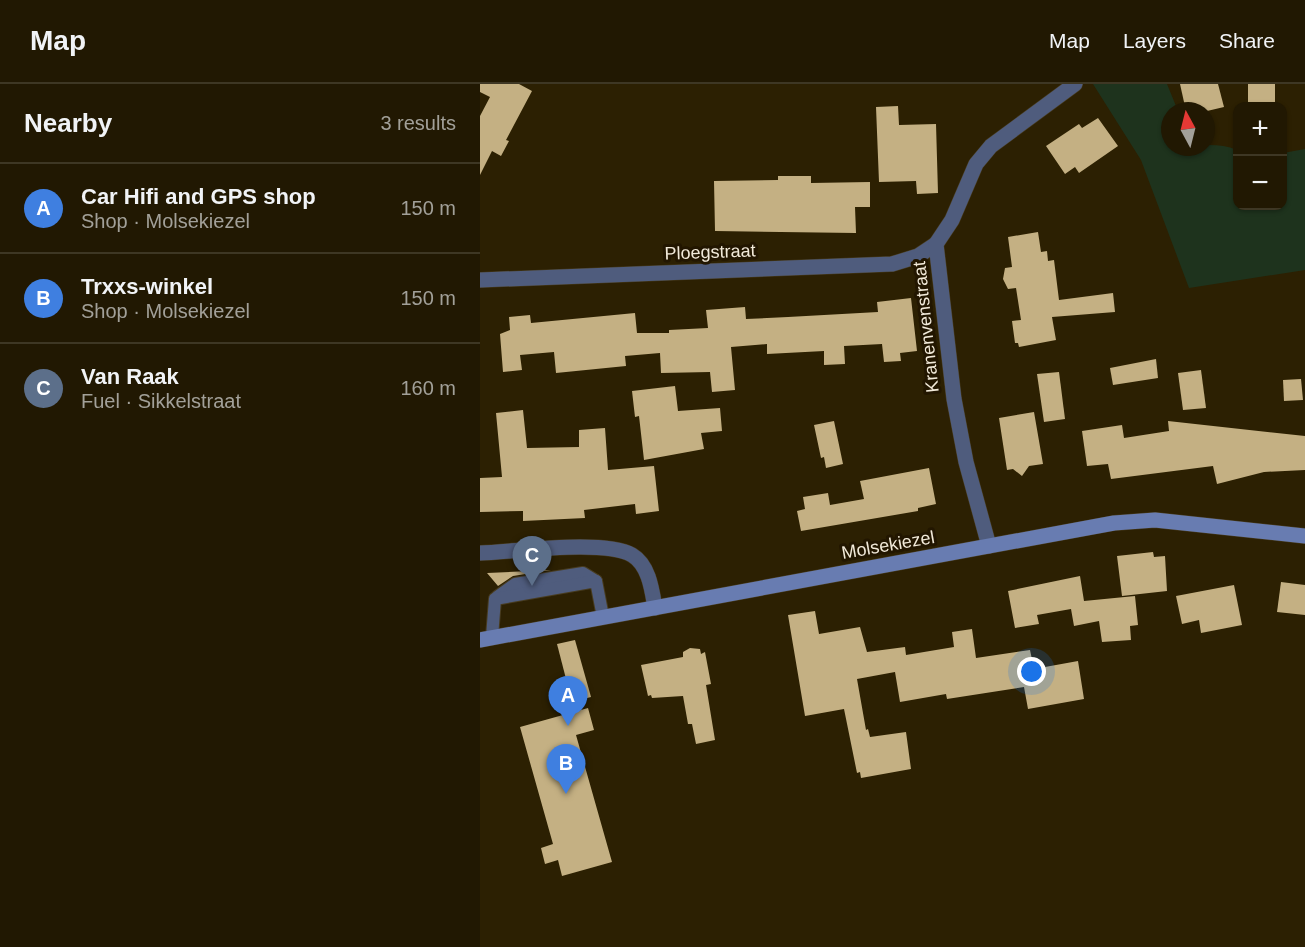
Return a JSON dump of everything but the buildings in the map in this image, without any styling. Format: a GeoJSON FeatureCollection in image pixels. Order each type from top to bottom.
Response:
{"type":"FeatureCollection","features":[{"type":"Feature","properties":{"kind":"main road","name":"Molsekiezel"},"geometry":{"type":"LineString","coordinates":[[486,639],[1114,523],[1155,520],[1305,536]]}},
{"type":"Feature","properties":{"kind":"street","name":"Kranenvenstraat"},"geometry":{"type":"LineString","coordinates":[[988,546],[966,462],[954,399],[936,244],[952,220],[976,164],[991,146],[1075,84]]}},
{"type":"Feature","properties":{"kind":"street","name":"Ploegstraat"},"geometry":{"type":"LineString","coordinates":[[480,280],[892,264],[918,256],[936,244]]}},
{"type":"Feature","properties":{"kind":"street"},"geometry":{"type":"LineString","coordinates":[[480,553],[613,549],[632,555],[646,570],[655,608]]}},
{"type":"Feature","properties":{"kind":"lane"},"geometry":{"type":"LineString","coordinates":[[486,639],[495,599],[515,584],[583,573],[596,581],[603,617]]}},
{"type":"Feature","properties":{"kind":"green space"},"geometry":{"type":"Polygon","coordinates":[[[1093,84],[1167,84],[1174,102],[1161,102],[1161,156],[1215,156],[1215,145],[1233,148],[1233,210],[1287,210],[1287,152],[1305,149],[1305,270],[1189,288],[1141,160],[1093,84]]]}},
{"type":"Feature","properties":{"kind":"place","name":"Van Raak"},"geometry":{"type":"Point","coordinates":[532,586]}},
{"type":"Feature","properties":{"kind":"place","name":"Car Hifi and GPS shop"},"geometry":{"type":"Point","coordinates":[568,726]}},
{"type":"Feature","properties":{"kind":"place","name":"Trxxs-winkel"},"geometry":{"type":"Point","coordinates":[566,794]}}]}
